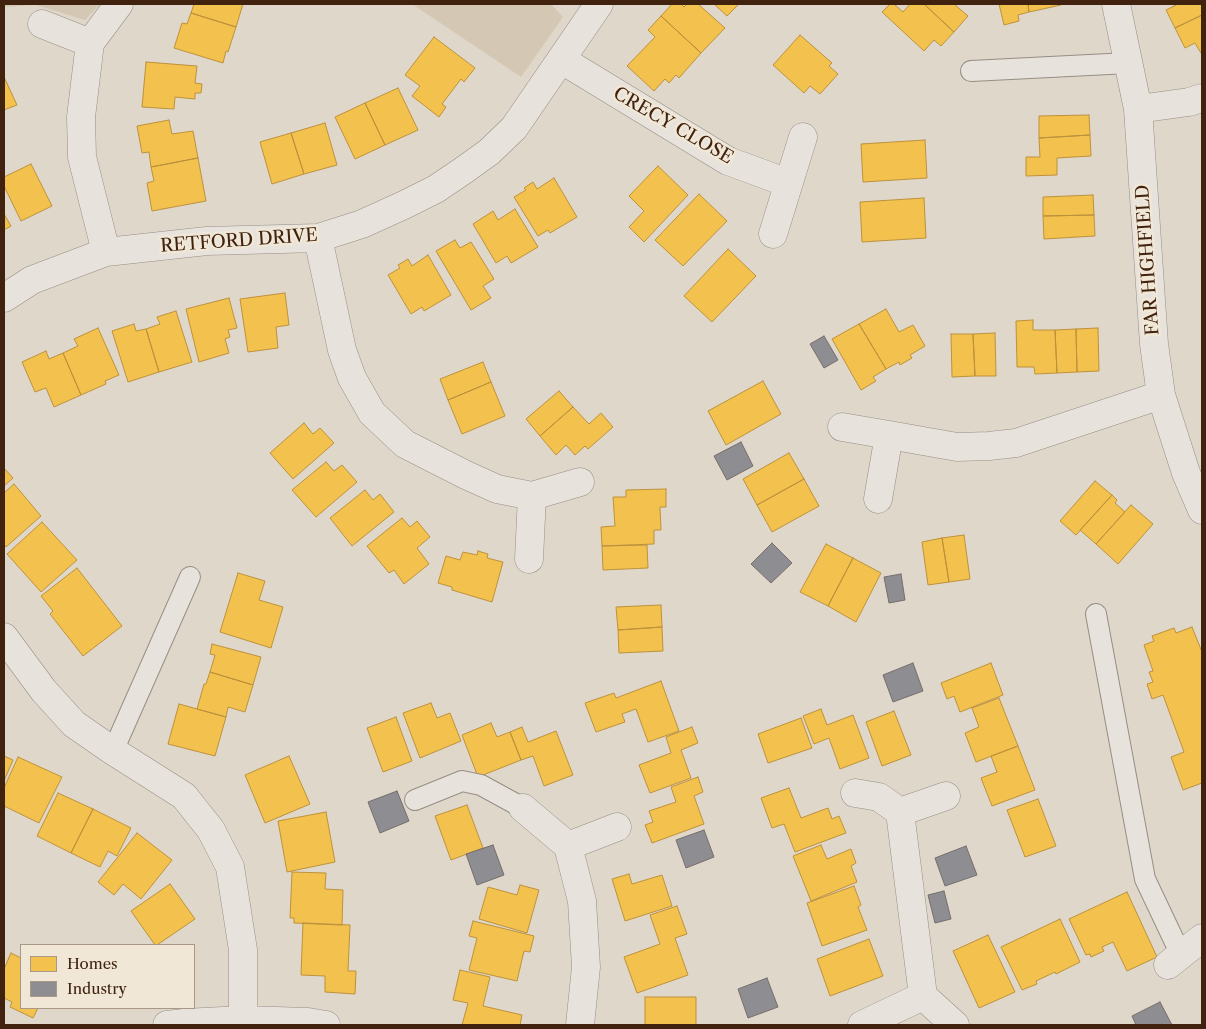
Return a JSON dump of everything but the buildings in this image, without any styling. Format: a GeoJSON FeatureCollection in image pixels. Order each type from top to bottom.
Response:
{"type":"FeatureCollection","features":[{"type":"Feature","properties":{"kind":"street"},"geometry":{"type":"LineString","coordinates":[[106,252],[82,157],[81,117],[90,43],[119,4]]}},
{"type":"Feature","properties":{"kind":"street","name":"RETFORD DRIVE"},"geometry":{"type":"LineString","coordinates":[[4,298],[32,280],[106,252],[207,241],[318,238],[362,224],[404,205],[436,189],[464,170],[489,152],[514,128],[599,4]]}},
{"type":"Feature","properties":{"kind":"street","name":"FAR HIGHFIELD"},"geometry":{"type":"LineString","coordinates":[[1116,4],[1138,109],[1154,344],[1161,394],[1186,473],[1202,510]]}},
{"type":"Feature","properties":{"kind":"street"},"geometry":{"type":"LineString","coordinates":[[42,24],[90,43]]}},
{"type":"Feature","properties":{"kind":"street","name":"CRECY CLOSE"},"geometry":{"type":"LineString","coordinates":[[562,60],[728,161],[788,182]]}},
{"type":"Feature","properties":{"kind":"street"},"geometry":{"type":"LineString","coordinates":[[1138,109],[1189,102],[1202,98]]}},
{"type":"Feature","properties":{"kind":"street"},"geometry":{"type":"LineString","coordinates":[[774,234],[803,137]]}},
{"type":"Feature","properties":{"kind":"street"},"geometry":{"type":"LineString","coordinates":[[318,238],[342,350],[352,378],[372,413],[405,444],[497,489],[532,496],[580,482]]}},
{"type":"Feature","properties":{"kind":"street"},"geometry":{"type":"LineString","coordinates":[[842,427],[957,447],[989,446],[1016,443],[1161,394]]}},
{"type":"Feature","properties":{"kind":"street"},"geometry":{"type":"LineString","coordinates":[[878,499],[889,435]]}},
{"type":"Feature","properties":{"kind":"street"},"geometry":{"type":"LineString","coordinates":[[529,559],[532,496]]}},
{"type":"Feature","properties":{"kind":"street"},"geometry":{"type":"LineString","coordinates":[[4,637],[44,691],[74,724],[112,751],[184,796],[211,830],[230,867],[243,950],[243,1020]]}},
{"type":"Feature","properties":{"kind":"street"},"geometry":{"type":"LineString","coordinates":[[855,793],[879,797],[900,812],[923,996],[955,1025]]}},
{"type":"Feature","properties":{"kind":"street"},"geometry":{"type":"LineString","coordinates":[[900,812],[946,796]]}},
{"type":"Feature","properties":{"kind":"street"},"geometry":{"type":"LineString","coordinates":[[523,808],[568,846],[582,902],[586,967],[580,1025]]}},
{"type":"Feature","properties":{"kind":"street"},"geometry":{"type":"LineString","coordinates":[[568,846],[617,827]]}},
{"type":"Feature","properties":{"kind":"street"},"geometry":{"type":"LineString","coordinates":[[1175,960],[1202,938]]}},
{"type":"Feature","properties":{"kind":"street"},"geometry":{"type":"LineString","coordinates":[[862,1025],[923,996]]}},
{"type":"Feature","properties":{"kind":"street"},"geometry":{"type":"LineString","coordinates":[[167,1025],[243,1020],[308,1022],[326,1025]]}},
{"type":"Feature","properties":{"kind":"lane"},"geometry":{"type":"LineString","coordinates":[[971,71],[1129,63]]}},
{"type":"Feature","properties":{"kind":"lane"},"geometry":{"type":"LineString","coordinates":[[112,751],[190,577]]}},
{"type":"Feature","properties":{"kind":"lane"},"geometry":{"type":"LineString","coordinates":[[1096,614],[1145,879],[1175,960]]}},
{"type":"Feature","properties":{"kind":"lane"},"geometry":{"type":"LineString","coordinates":[[415,800],[462,780],[481,785],[523,808]]}},
{"type":"Feature","properties":{"kind":"shaded area"},"geometry":{"type":"Polygon","coordinates":[[[4,4],[100,4],[85,20],[36,5],[4,7],[4,4]]]}},
{"type":"Feature","properties":{"kind":"shaded area"},"geometry":{"type":"Polygon","coordinates":[[[412,4],[551,4],[563,17],[521,77],[412,4]]]}}]}
